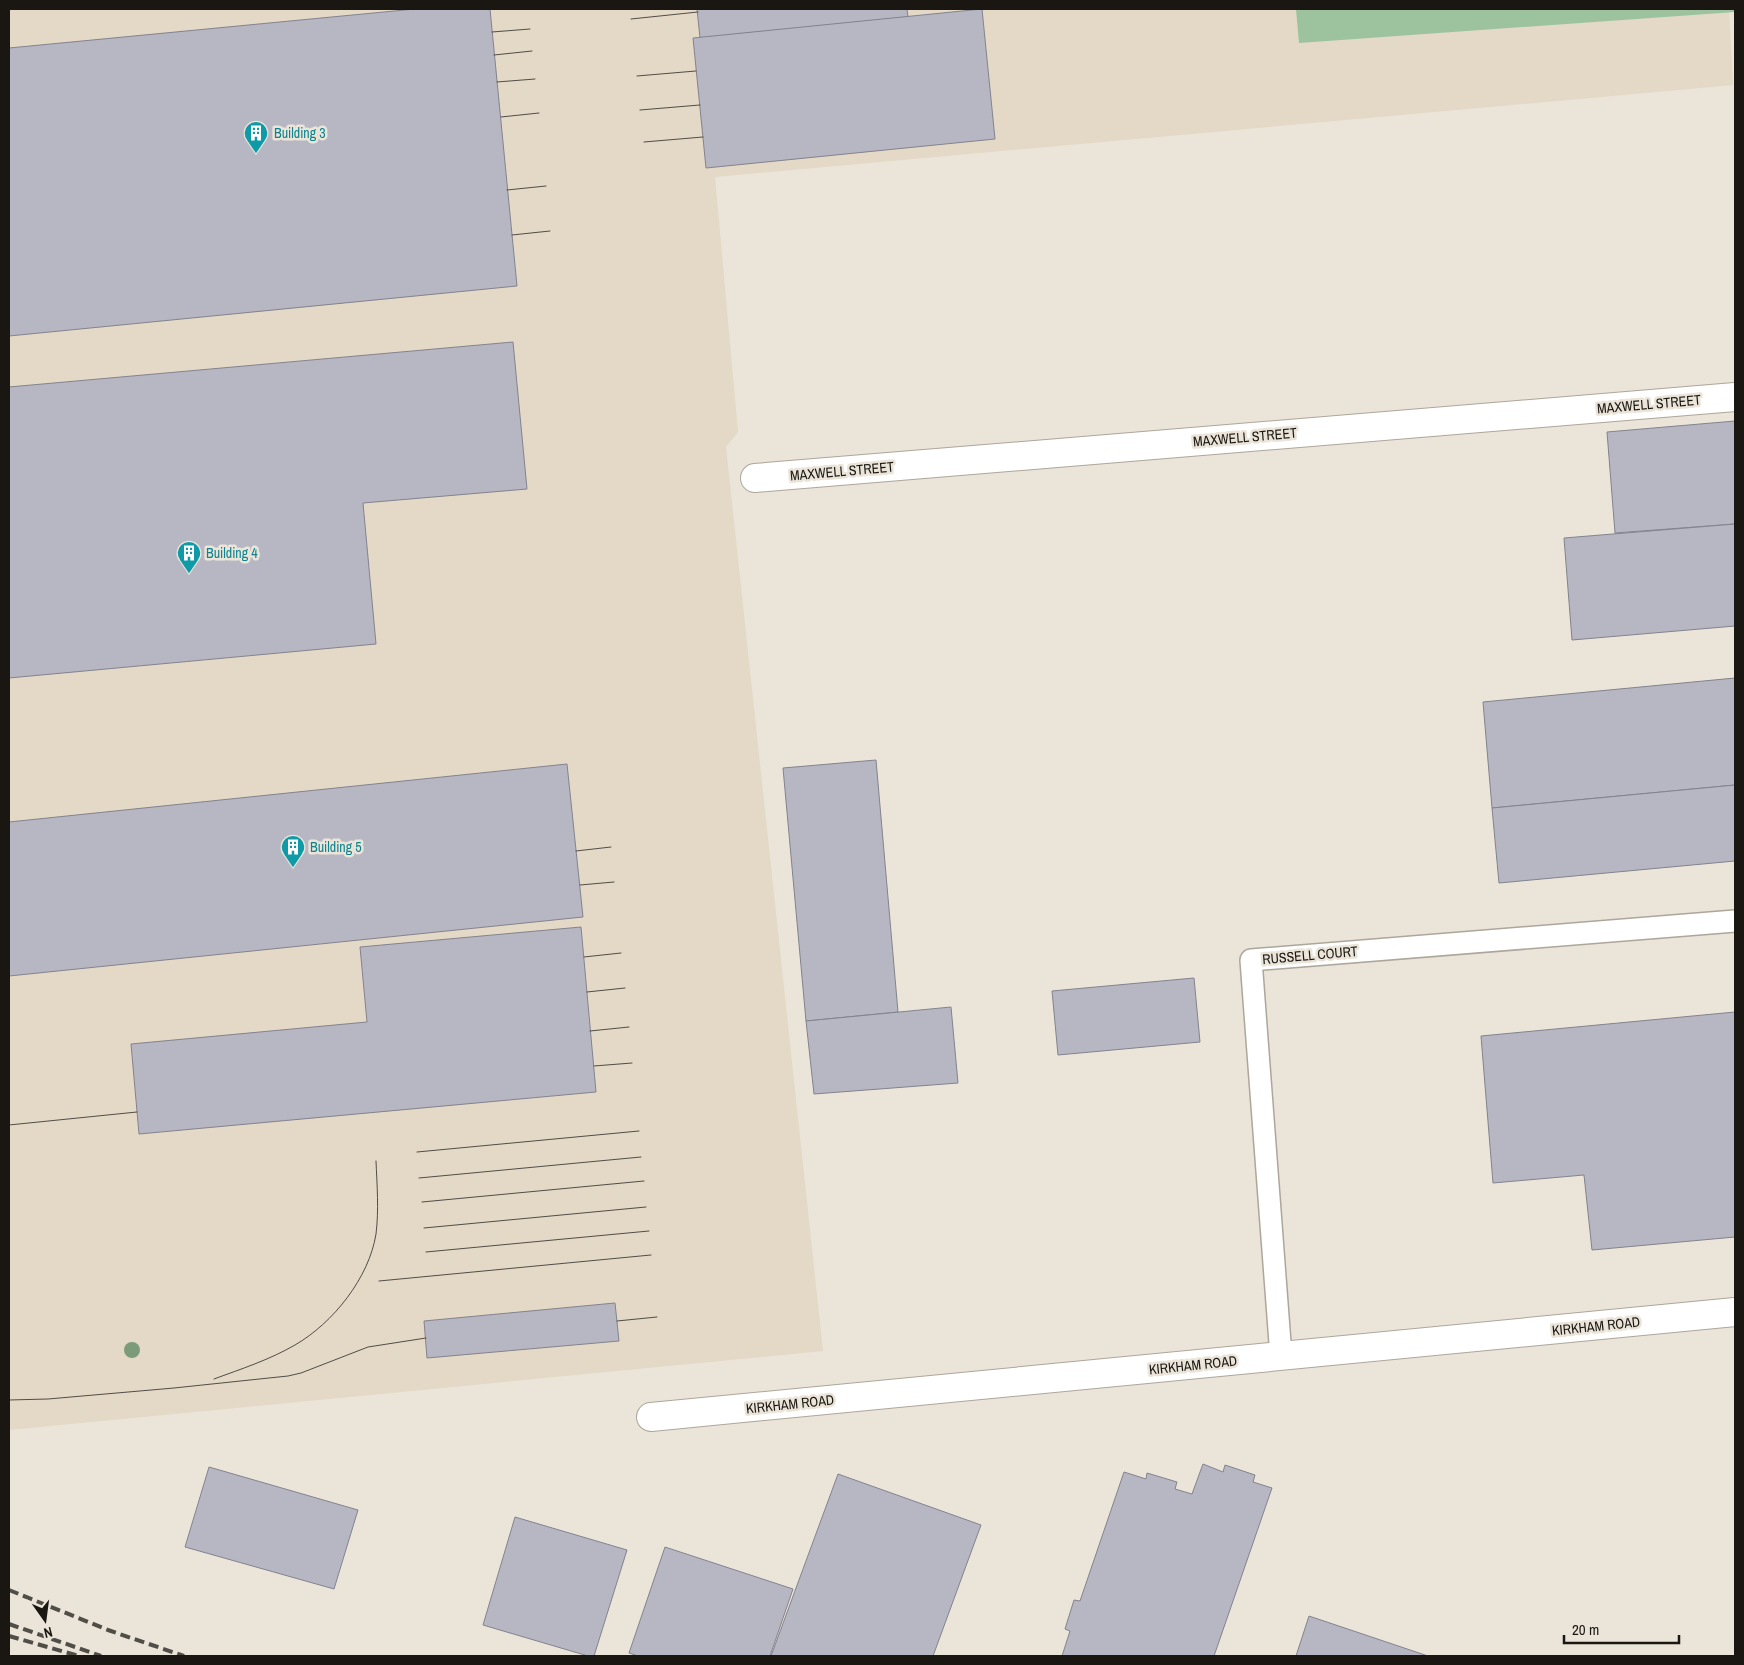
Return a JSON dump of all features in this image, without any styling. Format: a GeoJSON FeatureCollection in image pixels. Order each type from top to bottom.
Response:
{"type":"FeatureCollection","features":[{"type":"Feature","properties":{"kind":"street","name":"MAXWELL STREET"},"geometry":{"type":"LineString","coordinates":[[755,478],[1735,397]]}},
{"type":"Feature","properties":{"kind":"street","name":"KIRKHAM ROAD"},"geometry":{"type":"LineString","coordinates":[[651,1417],[1735,1312]]}},
{"type":"Feature","properties":{"kind":"lane","name":"RUSSELL COURT"},"geometry":{"type":"LineString","coordinates":[[1281,1356],[1251,960],[1735,921]]}},
{"type":"Feature","properties":{"kind":"shaded area"},"geometry":{"type":"Polygon","coordinates":[[[9,9],[1729,9],[1733,85],[715,177],[738,432],[726,447],[823,1351],[9,1430],[9,9]]]}},
{"type":"Feature","properties":{"kind":"green space"},"geometry":{"type":"Polygon","coordinates":[[[1296,9],[1735,9],[1735,12],[1299,43],[1296,9]]]}},
{"type":"Feature","properties":{"kind":"building","name":"Building 3"},"geometry":{"type":"Polygon","coordinates":[[[415,9],[490,9],[517,286],[9,336],[9,48],[415,9]]]}},
{"type":"Feature","properties":{"kind":"building"},"geometry":{"type":"Polygon","coordinates":[[[697,9],[907,9],[908,17],[700,38],[697,9]]]}},
{"type":"Feature","properties":{"kind":"building"},"geometry":{"type":"Polygon","coordinates":[[[982,9],[995,139],[706,168],[693,38],[982,9]]]}},
{"type":"Feature","properties":{"kind":"building","name":"Building 4"},"geometry":{"type":"Polygon","coordinates":[[[513,342],[527,489],[363,503],[376,644],[9,678],[9,387],[513,342]]]}},
{"type":"Feature","properties":{"kind":"building"},"geometry":{"type":"Polygon","coordinates":[[[1735,421],[1735,524],[1615,533],[1607,432],[1735,421]]]}},
{"type":"Feature","properties":{"kind":"building"},"geometry":{"type":"Polygon","coordinates":[[[1735,524],[1735,626],[1572,640],[1564,538],[1735,524]]]}},
{"type":"Feature","properties":{"kind":"building"},"geometry":{"type":"Polygon","coordinates":[[[1735,678],[1735,785],[1492,808],[1483,702],[1735,678]]]}},
{"type":"Feature","properties":{"kind":"building"},"geometry":{"type":"Polygon","coordinates":[[[876,760],[898,1012],[806,1021],[783,768],[876,760]]]}},
{"type":"Feature","properties":{"kind":"building","name":"Building 5"},"geometry":{"type":"Polygon","coordinates":[[[567,764],[583,917],[9,976],[9,822],[567,764]]]}},
{"type":"Feature","properties":{"kind":"building"},"geometry":{"type":"Polygon","coordinates":[[[1735,785],[1735,861],[1499,883],[1492,808],[1735,785]]]}},
{"type":"Feature","properties":{"kind":"building"},"geometry":{"type":"Polygon","coordinates":[[[581,927],[596,1092],[139,1134],[131,1044],[367,1022],[360,947],[581,927]]]}},
{"type":"Feature","properties":{"kind":"building"},"geometry":{"type":"Polygon","coordinates":[[[1194,978],[1200,1042],[1058,1055],[1052,991],[1194,978]]]}},
{"type":"Feature","properties":{"kind":"building"},"geometry":{"type":"Polygon","coordinates":[[[951,1007],[958,1083],[814,1094],[806,1021],[951,1007]]]}},
{"type":"Feature","properties":{"kind":"building"},"geometry":{"type":"Polygon","coordinates":[[[1735,1012],[1735,1237],[1592,1250],[1584,1175],[1493,1183],[1481,1036],[1735,1012]]]}},
{"type":"Feature","properties":{"kind":"building"},"geometry":{"type":"Polygon","coordinates":[[[615,1303],[619,1341],[427,1358],[424,1321],[615,1303]]]}},
{"type":"Feature","properties":{"kind":"building"},"geometry":{"type":"Polygon","coordinates":[[[1203,1464],[1223,1472],[1225,1465],[1255,1475],[1253,1482],[1272,1488],[1214,1656],[1062,1656],[1070,1631],[1065,1629],[1074,1600],[1080,1601],[1124,1472],[1146,1479],[1147,1473],[1177,1482],[1175,1489],[1192,1494],[1203,1464]]]}},
{"type":"Feature","properties":{"kind":"building"},"geometry":{"type":"Polygon","coordinates":[[[209,1467],[358,1510],[334,1589],[185,1547],[209,1467]]]}},
{"type":"Feature","properties":{"kind":"building"},"geometry":{"type":"Polygon","coordinates":[[[838,1474],[981,1525],[933,1656],[771,1656],[838,1474]]]}},
{"type":"Feature","properties":{"kind":"building"},"geometry":{"type":"Polygon","coordinates":[[[515,1517],[627,1550],[594,1656],[588,1656],[483,1625],[515,1517]]]}},
{"type":"Feature","properties":{"kind":"building"},"geometry":{"type":"Polygon","coordinates":[[[665,1547],[793,1589],[770,1656],[638,1656],[629,1653],[665,1547]]]}},
{"type":"Feature","properties":{"kind":"building"},"geometry":{"type":"Polygon","coordinates":[[[1309,1616],[1428,1656],[1296,1656],[1309,1616]]]}},
{"type":"Feature","properties":{"kind":"tram line"},"geometry":{"type":"LineString","coordinates":[[631,19],[698,12]]}},
{"type":"Feature","properties":{"kind":"tram line"},"geometry":{"type":"LineString","coordinates":[[492,32],[530,29]]}},
{"type":"Feature","properties":{"kind":"tram line"},"geometry":{"type":"LineString","coordinates":[[494,55],[532,51]]}},
{"type":"Feature","properties":{"kind":"tram line"},"geometry":{"type":"LineString","coordinates":[[637,76],[696,71]]}},
{"type":"Feature","properties":{"kind":"tram line"},"geometry":{"type":"LineString","coordinates":[[497,82],[535,79]]}},
{"type":"Feature","properties":{"kind":"tram line"},"geometry":{"type":"LineString","coordinates":[[640,110],[700,105]]}},
{"type":"Feature","properties":{"kind":"tram line"},"geometry":{"type":"LineString","coordinates":[[501,117],[539,113]]}},
{"type":"Feature","properties":{"kind":"tram line"},"geometry":{"type":"LineString","coordinates":[[644,142],[703,137]]}},
{"type":"Feature","properties":{"kind":"tram line"},"geometry":{"type":"LineString","coordinates":[[507,190],[546,186]]}},
{"type":"Feature","properties":{"kind":"tram line"},"geometry":{"type":"LineString","coordinates":[[512,235],[550,231]]}},
{"type":"Feature","properties":{"kind":"tram line"},"geometry":{"type":"LineString","coordinates":[[576,851],[611,847]]}},
{"type":"Feature","properties":{"kind":"tram line"},"geometry":{"type":"LineString","coordinates":[[580,885],[614,882]]}},
{"type":"Feature","properties":{"kind":"tram line"},"geometry":{"type":"LineString","coordinates":[[584,957],[621,953]]}},
{"type":"Feature","properties":{"kind":"tram line"},"geometry":{"type":"LineString","coordinates":[[587,992],[625,988]]}},
{"type":"Feature","properties":{"kind":"tram line"},"geometry":{"type":"LineString","coordinates":[[590,1031],[629,1027]]}},
{"type":"Feature","properties":{"kind":"tram line"},"geometry":{"type":"LineString","coordinates":[[594,1066],[632,1063]]}},
{"type":"Feature","properties":{"kind":"tram line"},"geometry":{"type":"LineString","coordinates":[[9,1125],[137,1112]]}},
{"type":"Feature","properties":{"kind":"tram line"},"geometry":{"type":"LineString","coordinates":[[417,1152],[639,1131]]}},
{"type":"Feature","properties":{"kind":"tram line"},"geometry":{"type":"LineString","coordinates":[[419,1178],[641,1157]]}},
{"type":"Feature","properties":{"kind":"tram line"},"geometry":{"type":"LineString","coordinates":[[214,1379],[265,1360],[295,1345],[323,1325],[347,1298],[366,1267],[376,1234],[378,1207],[376,1161]]}},
{"type":"Feature","properties":{"kind":"tram line"},"geometry":{"type":"LineString","coordinates":[[422,1202],[644,1181]]}},
{"type":"Feature","properties":{"kind":"tram line"},"geometry":{"type":"LineString","coordinates":[[424,1228],[646,1207]]}},
{"type":"Feature","properties":{"kind":"tram line"},"geometry":{"type":"LineString","coordinates":[[426,1252],[649,1231]]}},
{"type":"Feature","properties":{"kind":"tram line"},"geometry":{"type":"LineString","coordinates":[[379,1281],[651,1255]]}},
{"type":"Feature","properties":{"kind":"tram line"},"geometry":{"type":"LineString","coordinates":[[617,1321],[657,1317]]}},
{"type":"Feature","properties":{"kind":"tram line"},"geometry":{"type":"LineString","coordinates":[[9,1400],[48,1399],[288,1376],[301,1373],[368,1347],[426,1338]]}},
{"type":"Feature","properties":{"kind":"railway"},"geometry":{"type":"LineString","coordinates":[[9,1590],[108,1630],[184,1656]]}},
{"type":"Feature","properties":{"kind":"railway"},"geometry":{"type":"LineString","coordinates":[[9,1624],[101,1656]]}},
{"type":"Feature","properties":{"kind":"railway"},"geometry":{"type":"LineString","coordinates":[[9,1636],[79,1656]]}},
{"type":"Feature","properties":{"kind":"place","name":"Building 3"},"geometry":{"type":"Point","coordinates":[256,154]}},
{"type":"Feature","properties":{"kind":"place","name":"Building 4"},"geometry":{"type":"Point","coordinates":[189,574]}},
{"type":"Feature","properties":{"kind":"place","name":"Building 5"},"geometry":{"type":"Point","coordinates":[293,868]}}]}
